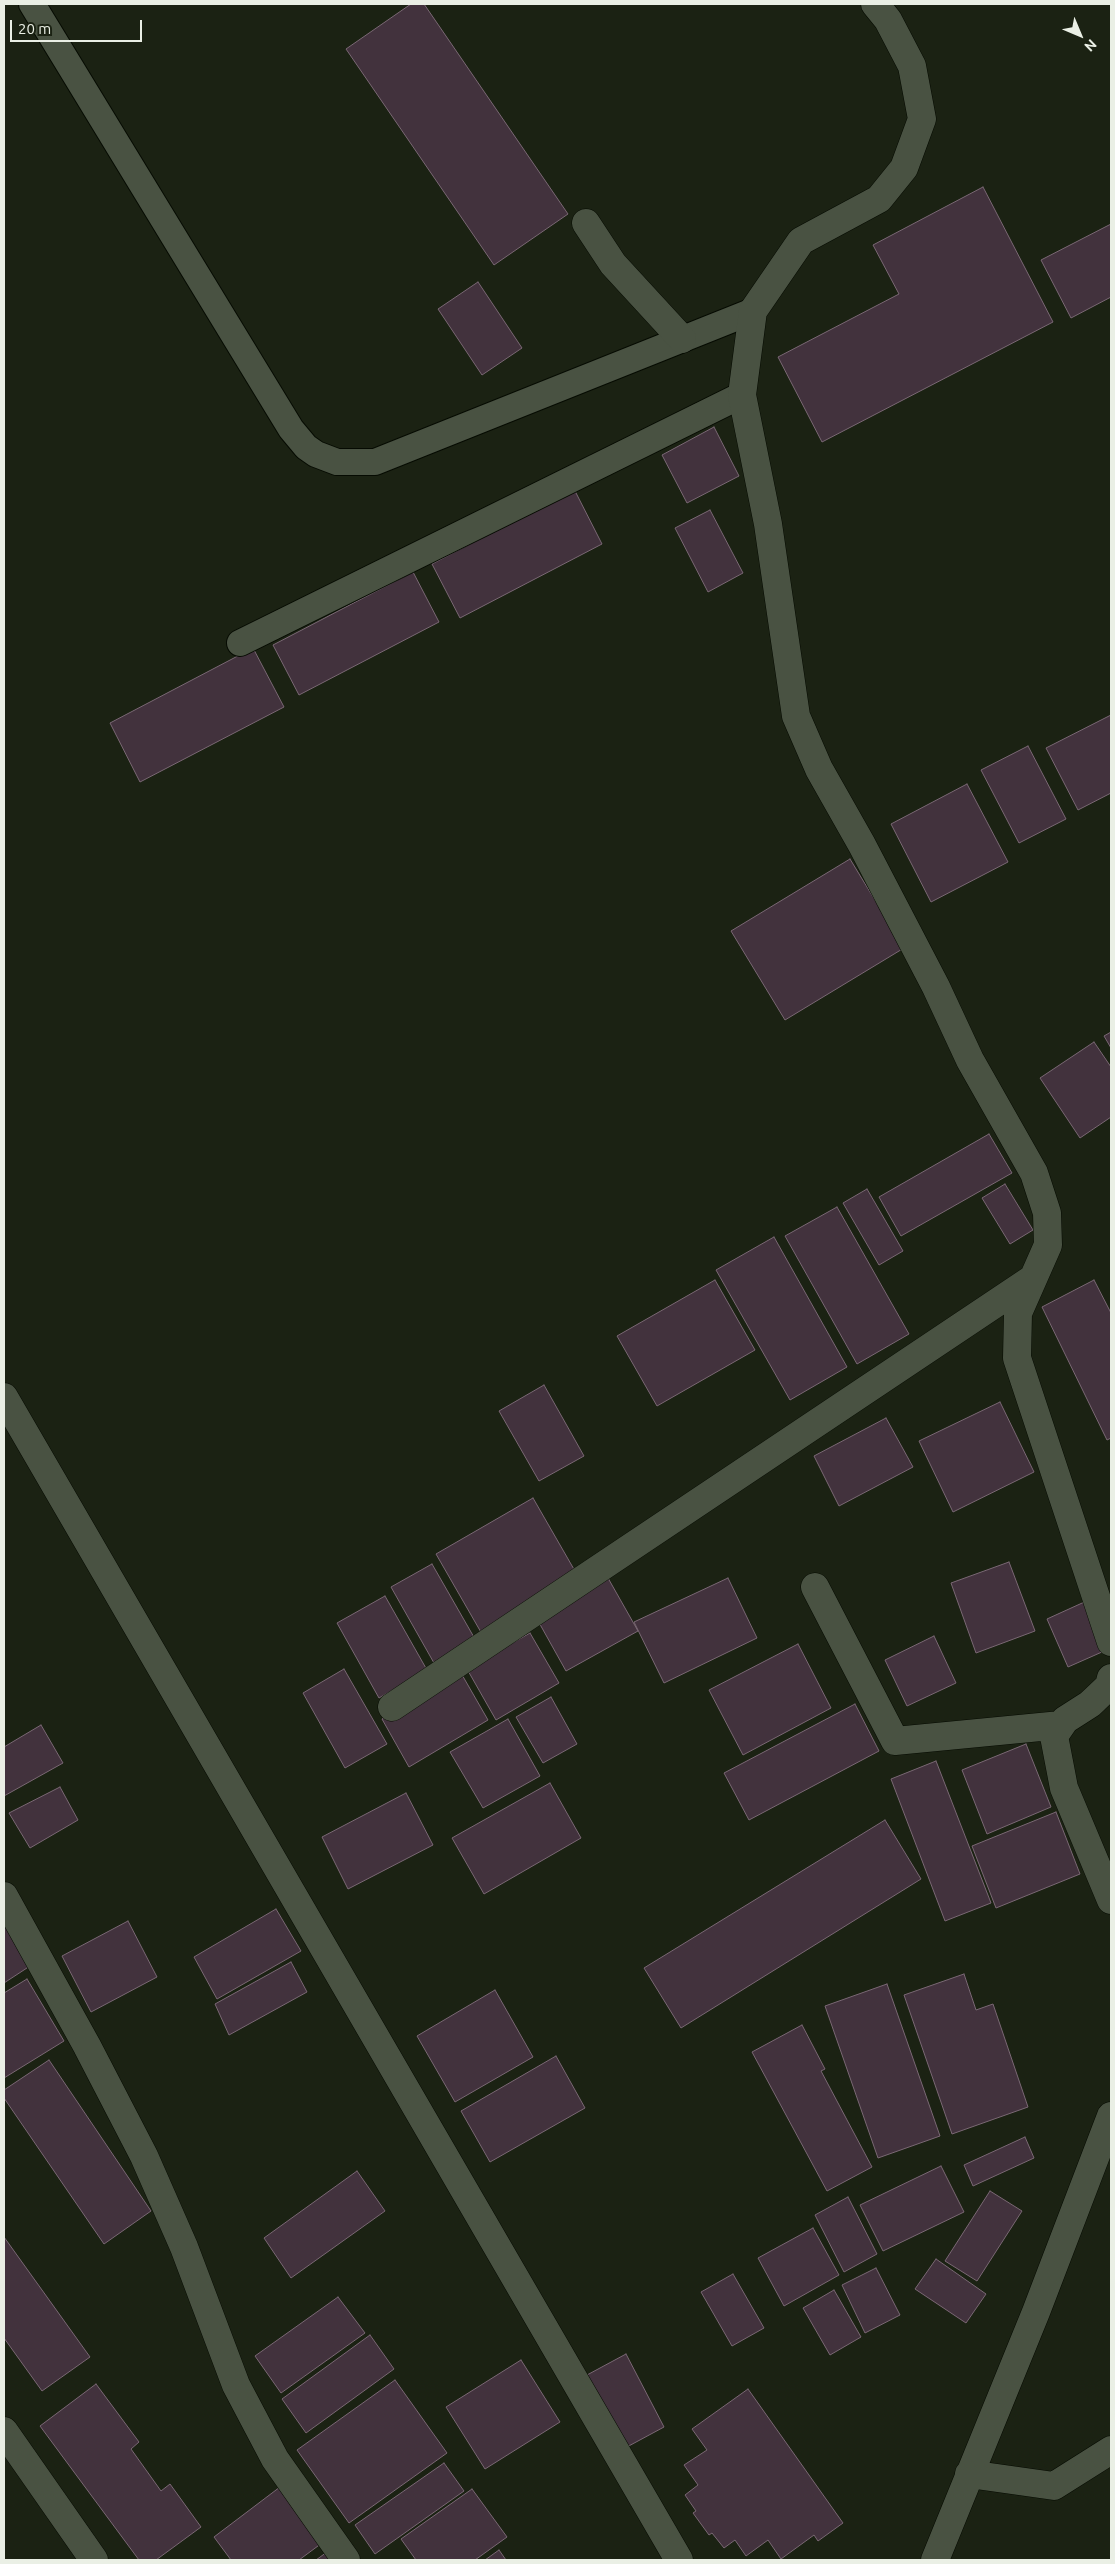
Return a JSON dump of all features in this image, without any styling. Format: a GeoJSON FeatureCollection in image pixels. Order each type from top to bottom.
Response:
{"type":"FeatureCollection","features":[{"type":"Feature","properties":{"kind":"street"},"geometry":{"type":"LineString","coordinates":[[875,4],[888,20],[912,66],[922,119],[904,168],[879,199],[801,241],[752,311],[742,395],[768,524],[796,716],[818,769],[884,887],[978,1075],[1034,1173],[1047,1213],[1048,1245],[1018,1313],[1017,1358],[1102,1576],[1111,1642]]}},
{"type":"Feature","properties":{"kind":"street"},"geometry":{"type":"LineString","coordinates":[[586,223],[614,264],[682,339]]}},
{"type":"Feature","properties":{"kind":"street"},"geometry":{"type":"LineString","coordinates":[[392,1707],[1032,1279]]}},
{"type":"Feature","properties":{"kind":"street"},"geometry":{"type":"LineString","coordinates":[[4,1397],[679,2560]]}},
{"type":"Feature","properties":{"kind":"street"},"geometry":{"type":"LineString","coordinates":[[815,1587],[895,1741],[1061,1725]]}},
{"type":"Feature","properties":{"kind":"street"},"geometry":{"type":"LineString","coordinates":[[1110,1891],[1064,1788],[1054,1736],[1064,1720],[1090,1704],[1109,1686],[1111,1678]]}},
{"type":"Feature","properties":{"kind":"street"},"geometry":{"type":"LineString","coordinates":[[4,1896],[87,2046],[144,2156],[184,2247],[236,2385],[275,2459],[346,2560]]}},
{"type":"Feature","properties":{"kind":"street"},"geometry":{"type":"LineString","coordinates":[[935,2560],[969,2474],[1101,2166],[1111,2116]]}},
{"type":"Feature","properties":{"kind":"street"},"geometry":{"type":"LineString","coordinates":[[4,2431],[94,2560]]}},
{"type":"Feature","properties":{"kind":"street"},"geometry":{"type":"LineString","coordinates":[[969,2474],[1054,2486],[1111,2450]]}},
{"type":"Feature","properties":{"kind":"lane"},"geometry":{"type":"LineString","coordinates":[[32,4],[291,429],[316,454],[337,462],[375,462],[752,311]]}},
{"type":"Feature","properties":{"kind":"lane"},"geometry":{"type":"LineString","coordinates":[[240,643],[742,395]]}},
{"type":"Feature","properties":{"kind":"building"},"geometry":{"type":"Polygon","coordinates":[[[411,4],[424,4],[568,214],[494,265],[346,49],[411,4]]]}},
{"type":"Feature","properties":{"kind":"building"},"geometry":{"type":"Polygon","coordinates":[[[983,187],[1053,322],[822,442],[778,357],[899,294],[873,245],[983,187]]]}},
{"type":"Feature","properties":{"kind":"building"},"geometry":{"type":"Polygon","coordinates":[[[1111,224],[1111,297],[1071,318],[1041,260],[1111,224]]]}},
{"type":"Feature","properties":{"kind":"building"},"geometry":{"type":"Polygon","coordinates":[[[478,282],[522,348],[482,375],[438,309],[478,282]]]}},
{"type":"Feature","properties":{"kind":"building"},"geometry":{"type":"Polygon","coordinates":[[[714,427],[739,476],[687,503],[662,455],[714,427]]]}},
{"type":"Feature","properties":{"kind":"building"},"geometry":{"type":"Polygon","coordinates":[[[574,489],[602,544],[460,618],[432,564],[574,489]]]}},
{"type":"Feature","properties":{"kind":"building"},"geometry":{"type":"Polygon","coordinates":[[[710,510],[743,573],[708,592],[675,528],[710,510]]]}},
{"type":"Feature","properties":{"kind":"building"},"geometry":{"type":"Polygon","coordinates":[[[413,572],[439,622],[299,695],[273,645],[413,572]]]}},
{"type":"Feature","properties":{"kind":"building"},"geometry":{"type":"Polygon","coordinates":[[[253,648],[284,707],[140,782],[110,723],[253,648]]]}},
{"type":"Feature","properties":{"kind":"building"},"geometry":{"type":"Polygon","coordinates":[[[1111,715],[1111,793],[1078,810],[1046,748],[1111,715]]]}},
{"type":"Feature","properties":{"kind":"building"},"geometry":{"type":"Polygon","coordinates":[[[1028,746],[1066,819],[1019,843],[981,770],[1028,746]]]}},
{"type":"Feature","properties":{"kind":"building"},"geometry":{"type":"Polygon","coordinates":[[[967,784],[1008,862],[931,902],[891,824],[967,784]]]}},
{"type":"Feature","properties":{"kind":"building"},"geometry":{"type":"Polygon","coordinates":[[[850,859],[904,948],[785,1020],[731,931],[850,859]]]}},
{"type":"Feature","properties":{"kind":"building"},"geometry":{"type":"Polygon","coordinates":[[[1111,1032],[1111,1048],[1104,1036],[1111,1032]]]}},
{"type":"Feature","properties":{"kind":"building"},"geometry":{"type":"Polygon","coordinates":[[[1094,1042],[1111,1067],[1111,1117],[1080,1138],[1040,1078],[1094,1042]]]}},
{"type":"Feature","properties":{"kind":"building"},"geometry":{"type":"Polygon","coordinates":[[[989,1134],[1012,1173],[901,1236],[879,1197],[989,1134]]]}},
{"type":"Feature","properties":{"kind":"building"},"geometry":{"type":"Polygon","coordinates":[[[1005,1184],[1033,1230],[1010,1244],[982,1198],[1005,1184]]]}},
{"type":"Feature","properties":{"kind":"building"},"geometry":{"type":"Polygon","coordinates":[[[867,1189],[903,1251],[879,1265],[843,1203],[867,1189]]]}},
{"type":"Feature","properties":{"kind":"building"},"geometry":{"type":"Polygon","coordinates":[[[837,1207],[909,1334],[857,1364],[785,1236],[837,1207]]]}},
{"type":"Feature","properties":{"kind":"building"},"geometry":{"type":"Polygon","coordinates":[[[774,1237],[847,1367],[790,1400],[716,1270],[774,1237]]]}},
{"type":"Feature","properties":{"kind":"building"},"geometry":{"type":"Polygon","coordinates":[[[715,1280],[755,1350],[657,1406],[617,1336],[715,1280]]]}},
{"type":"Feature","properties":{"kind":"building"},"geometry":{"type":"Polygon","coordinates":[[[1094,1280],[1111,1313],[1111,1438],[1107,1440],[1042,1307],[1094,1280]]]}},
{"type":"Feature","properties":{"kind":"building"},"geometry":{"type":"Polygon","coordinates":[[[544,1385],[584,1456],[539,1481],[499,1411],[544,1385]]]}},
{"type":"Feature","properties":{"kind":"building"},"geometry":{"type":"Polygon","coordinates":[[[1000,1402],[1034,1472],[953,1512],[919,1441],[1000,1402]]]}},
{"type":"Feature","properties":{"kind":"building"},"geometry":{"type":"Polygon","coordinates":[[[886,1418],[913,1467],[839,1506],[814,1456],[886,1418]]]}},
{"type":"Feature","properties":{"kind":"building"},"geometry":{"type":"Polygon","coordinates":[[[533,1498],[579,1578],[482,1634],[436,1554],[533,1498]]]}},
{"type":"Feature","properties":{"kind":"building"},"geometry":{"type":"Polygon","coordinates":[[[1009,1562],[1035,1631],[976,1653],[951,1583],[1009,1562]]]}},
{"type":"Feature","properties":{"kind":"building"},"geometry":{"type":"Polygon","coordinates":[[[432,1564],[475,1639],[434,1663],[391,1587],[432,1564]]]}},
{"type":"Feature","properties":{"kind":"building"},"geometry":{"type":"Polygon","coordinates":[[[608,1578],[638,1631],[566,1671],[537,1619],[608,1578]]]}},
{"type":"Feature","properties":{"kind":"building"},"geometry":{"type":"Polygon","coordinates":[[[728,1578],[757,1638],[664,1683],[634,1622],[728,1578]]]}},
{"type":"Feature","properties":{"kind":"building"},"geometry":{"type":"Polygon","coordinates":[[[385,1596],[427,1670],[379,1698],[337,1623],[385,1596]]]}},
{"type":"Feature","properties":{"kind":"building"},"geometry":{"type":"Polygon","coordinates":[[[1091,1599],[1111,1648],[1068,1667],[1047,1619],[1091,1599]]]}},
{"type":"Feature","properties":{"kind":"building"},"geometry":{"type":"Polygon","coordinates":[[[530,1633],[559,1683],[496,1720],[467,1669],[530,1633]]]}},
{"type":"Feature","properties":{"kind":"building"},"geometry":{"type":"Polygon","coordinates":[[[934,1636],[956,1683],[907,1706],[885,1660],[934,1636]]]}},
{"type":"Feature","properties":{"kind":"building"},"geometry":{"type":"Polygon","coordinates":[[[798,1644],[831,1708],[743,1755],[709,1690],[798,1644]]]}},
{"type":"Feature","properties":{"kind":"building"},"geometry":{"type":"Polygon","coordinates":[[[344,1669],[387,1744],[345,1768],[303,1693],[344,1669]]]}},
{"type":"Feature","properties":{"kind":"building"},"geometry":{"type":"Polygon","coordinates":[[[461,1673],[488,1720],[409,1767],[382,1719],[461,1673]]]}},
{"type":"Feature","properties":{"kind":"building"},"geometry":{"type":"Polygon","coordinates":[[[551,1697],[577,1744],[543,1763],[516,1717],[551,1697]]]}},
{"type":"Feature","properties":{"kind":"building"},"geometry":{"type":"Polygon","coordinates":[[[855,1704],[879,1751],[749,1820],[724,1773],[855,1704]]]}},
{"type":"Feature","properties":{"kind":"building"},"geometry":{"type":"Polygon","coordinates":[[[508,1719],[540,1776],[483,1808],[450,1752],[508,1719]]]}},
{"type":"Feature","properties":{"kind":"building"},"geometry":{"type":"Polygon","coordinates":[[[41,1725],[63,1763],[4,1796],[4,1747],[41,1725]]]}},
{"type":"Feature","properties":{"kind":"building"},"geometry":{"type":"Polygon","coordinates":[[[1026,1744],[1051,1807],[987,1834],[962,1770],[1026,1744]]]}},
{"type":"Feature","properties":{"kind":"building"},"geometry":{"type":"Polygon","coordinates":[[[936,1761],[991,1903],[945,1921],[891,1779],[936,1761]]]}},
{"type":"Feature","properties":{"kind":"building"},"geometry":{"type":"Polygon","coordinates":[[[550,1783],[581,1838],[484,1894],[452,1838],[550,1783]]]}},
{"type":"Feature","properties":{"kind":"building"},"geometry":{"type":"Polygon","coordinates":[[[60,1787],[78,1820],[30,1848],[9,1813],[60,1787]]]}},
{"type":"Feature","properties":{"kind":"building"},"geometry":{"type":"Polygon","coordinates":[[[406,1793],[433,1845],[348,1889],[322,1837],[406,1793]]]}},
{"type":"Feature","properties":{"kind":"building"},"geometry":{"type":"Polygon","coordinates":[[[1056,1812],[1080,1874],[996,1908],[972,1846],[1056,1812]]]}},
{"type":"Feature","properties":{"kind":"building"},"geometry":{"type":"Polygon","coordinates":[[[885,1820],[921,1879],[681,2028],[644,1968],[885,1820]]]}},
{"type":"Feature","properties":{"kind":"building"},"geometry":{"type":"Polygon","coordinates":[[[276,1909],[301,1951],[217,1999],[194,1957],[276,1909]]]}},
{"type":"Feature","properties":{"kind":"building"},"geometry":{"type":"Polygon","coordinates":[[[128,1921],[157,1977],[91,2012],[62,1956],[128,1921]]]}},
{"type":"Feature","properties":{"kind":"building"},"geometry":{"type":"Polygon","coordinates":[[[4,1923],[30,1966],[4,1983],[4,1923]]]}},
{"type":"Feature","properties":{"kind":"building"},"geometry":{"type":"Polygon","coordinates":[[[291,1962],[307,1992],[229,2035],[215,2004],[291,1962]]]}},
{"type":"Feature","properties":{"kind":"building"},"geometry":{"type":"Polygon","coordinates":[[[964,1974],[976,2010],[993,2004],[1028,2107],[952,2134],[904,1995],[964,1974]]]}},
{"type":"Feature","properties":{"kind":"building"},"geometry":{"type":"Polygon","coordinates":[[[27,1979],[64,2041],[4,2078],[4,1993],[27,1979]]]}},
{"type":"Feature","properties":{"kind":"building"},"geometry":{"type":"Polygon","coordinates":[[[887,1984],[940,2136],[878,2158],[825,2006],[887,1984]]]}},
{"type":"Feature","properties":{"kind":"building"},"geometry":{"type":"Polygon","coordinates":[[[495,1990],[533,2057],[455,2102],[417,2036],[495,1990]]]}},
{"type":"Feature","properties":{"kind":"building"},"geometry":{"type":"Polygon","coordinates":[[[802,2025],[825,2069],[821,2071],[872,2167],[827,2191],[752,2052],[802,2025]]]}},
{"type":"Feature","properties":{"kind":"building"},"geometry":{"type":"Polygon","coordinates":[[[556,2056],[585,2108],[490,2162],[461,2111],[556,2056]]]}},
{"type":"Feature","properties":{"kind":"building"},"geometry":{"type":"Polygon","coordinates":[[[49,2060],[151,2211],[104,2244],[4,2098],[4,2090],[49,2060]]]}},
{"type":"Feature","properties":{"kind":"building"},"geometry":{"type":"Polygon","coordinates":[[[1025,2137],[1034,2158],[973,2186],[964,2165],[1025,2137]]]}},
{"type":"Feature","properties":{"kind":"building"},"geometry":{"type":"Polygon","coordinates":[[[941,2166],[964,2212],[883,2251],[860,2205],[941,2166]]]}},
{"type":"Feature","properties":{"kind":"building"},"geometry":{"type":"Polygon","coordinates":[[[357,2171],[385,2211],[291,2278],[264,2238],[357,2171]]]}},
{"type":"Feature","properties":{"kind":"building"},"geometry":{"type":"Polygon","coordinates":[[[990,2191],[1022,2211],[977,2281],[945,2261],[990,2191]]]}},
{"type":"Feature","properties":{"kind":"building"},"geometry":{"type":"Polygon","coordinates":[[[848,2197],[877,2254],[844,2272],[815,2215],[848,2197]]]}},
{"type":"Feature","properties":{"kind":"building"},"geometry":{"type":"Polygon","coordinates":[[[813,2228],[839,2275],[784,2306],[758,2258],[813,2228]]]}},
{"type":"Feature","properties":{"kind":"building"},"geometry":{"type":"Polygon","coordinates":[[[4,2237],[90,2357],[42,2391],[4,2338],[4,2237]]]}},
{"type":"Feature","properties":{"kind":"building"},"geometry":{"type":"Polygon","coordinates":[[[936,2259],[986,2294],[966,2323],[915,2289],[936,2259]]]}},
{"type":"Feature","properties":{"kind":"building"},"geometry":{"type":"Polygon","coordinates":[[[876,2268],[900,2315],[865,2333],[842,2285],[876,2268]]]}},
{"type":"Feature","properties":{"kind":"building"},"geometry":{"type":"Polygon","coordinates":[[[733,2274],[764,2328],[732,2346],[701,2292],[733,2274]]]}},
{"type":"Feature","properties":{"kind":"building"},"geometry":{"type":"Polygon","coordinates":[[[834,2290],[861,2337],[830,2355],[803,2308],[834,2290]]]}},
{"type":"Feature","properties":{"kind":"building"},"geometry":{"type":"Polygon","coordinates":[[[338,2297],[365,2333],[281,2393],[255,2356],[338,2297]]]}},
{"type":"Feature","properties":{"kind":"building"},"geometry":{"type":"Polygon","coordinates":[[[370,2335],[394,2369],[306,2433],[282,2399],[370,2335]]]}},
{"type":"Feature","properties":{"kind":"building"},"geometry":{"type":"Polygon","coordinates":[[[626,2354],[664,2427],[625,2448],[587,2375],[626,2354]]]}},
{"type":"Feature","properties":{"kind":"building"},"geometry":{"type":"Polygon","coordinates":[[[521,2360],[560,2422],[485,2469],[446,2407],[521,2360]]]}},
{"type":"Feature","properties":{"kind":"building"},"geometry":{"type":"Polygon","coordinates":[[[395,2380],[447,2453],[349,2523],[297,2450],[395,2380]]]}},
{"type":"Feature","properties":{"kind":"building"},"geometry":{"type":"Polygon","coordinates":[[[96,2384],[139,2442],[131,2449],[161,2491],[170,2484],[201,2527],[156,2560],[139,2560],[40,2426],[96,2384]]]}},
{"type":"Feature","properties":{"kind":"building"},"geometry":{"type":"Polygon","coordinates":[[[748,2389],[843,2523],[818,2541],[814,2535],[781,2559],[768,2540],[746,2556],[735,2540],[724,2548],[712,2533],[709,2535],[693,2513],[696,2511],[685,2495],[698,2485],[684,2465],[707,2450],[692,2429],[748,2389]]]}},
{"type":"Feature","properties":{"kind":"building"},"geometry":{"type":"Polygon","coordinates":[[[444,2463],[464,2491],[375,2554],[355,2525],[444,2463]]]}},
{"type":"Feature","properties":{"kind":"building"},"geometry":{"type":"Polygon","coordinates":[[[280,2487],[322,2543],[299,2560],[231,2560],[214,2537],[280,2487]]]}},
{"type":"Feature","properties":{"kind":"building"},"geometry":{"type":"Polygon","coordinates":[[[472,2489],[507,2537],[475,2560],[416,2560],[401,2539],[472,2489]]]}},
{"type":"Feature","properties":{"kind":"building"},"geometry":{"type":"Polygon","coordinates":[[[499,2550],[506,2560],[485,2560],[499,2550]]]}},
{"type":"Feature","properties":{"kind":"building"},"geometry":{"type":"Polygon","coordinates":[[[327,2552],[333,2560],[316,2560],[327,2552]]]}}]}
